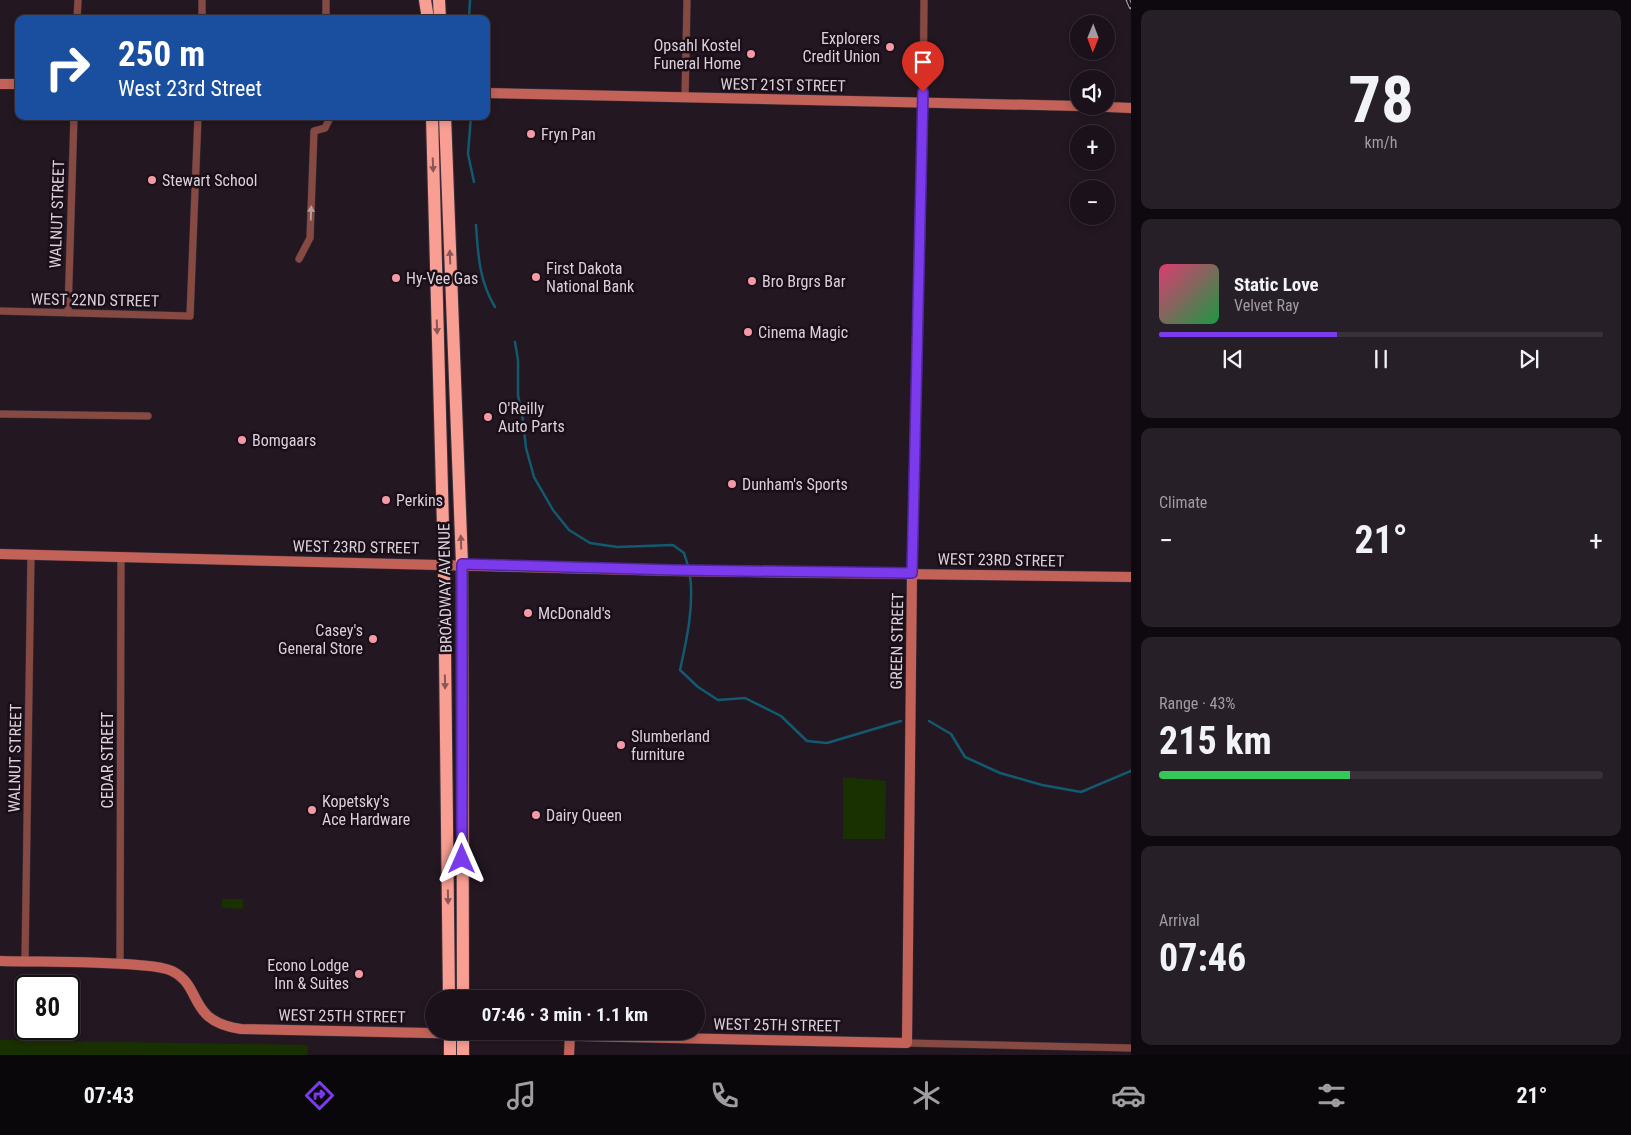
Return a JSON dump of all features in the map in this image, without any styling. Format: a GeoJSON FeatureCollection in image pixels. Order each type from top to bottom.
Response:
{"type":"FeatureCollection","features":[{"type":"Feature","properties":{"kind":"highway"},"geometry":{"type":"LineString","coordinates":[[425,0],[427,15]]}},
{"type":"Feature","properties":{"kind":"highway"},"geometry":{"type":"LineString","coordinates":[[439,0],[440,15]]}},
{"type":"Feature","properties":{"kind":"highway","name":"BROADWAY AVENUE"},"geometry":{"type":"LineString","coordinates":[[432,120],[444,564],[450,990]]}},
{"type":"Feature","properties":{"kind":"highway","name":"BROADWAY AVENUE"},"geometry":{"type":"LineString","coordinates":[[445,120],[462,564],[463,990]]}},
{"type":"Feature","properties":{"kind":"highway"},"geometry":{"type":"LineString","coordinates":[[450,1055],[454,1040]]}},
{"type":"Feature","properties":{"kind":"highway"},"geometry":{"type":"LineString","coordinates":[[458,1040],[463,1055]]}},
{"type":"Feature","properties":{"kind":"street"},"geometry":{"type":"LineString","coordinates":[[77,15],[78,0]]}},
{"type":"Feature","properties":{"kind":"street"},"geometry":{"type":"LineString","coordinates":[[202,0],[202,15]]}},
{"type":"Feature","properties":{"kind":"street"},"geometry":{"type":"LineString","coordinates":[[326,0],[326,15]]}},
{"type":"Feature","properties":{"kind":"street"},"geometry":{"type":"LineString","coordinates":[[685,98],[687,0]]}},
{"type":"Feature","properties":{"kind":"street","name":"GREEN STREET"},"geometry":{"type":"LineString","coordinates":[[907,1043],[912,573],[924,0]]}},
{"type":"Feature","properties":{"kind":"street"},"geometry":{"type":"LineString","coordinates":[[0,84],[15,84]]}},
{"type":"Feature","properties":{"kind":"street","name":"WEST 21ST STREET"},"geometry":{"type":"LineString","coordinates":[[490,93],[1070,106]]}},
{"type":"Feature","properties":{"kind":"street"},"geometry":{"type":"LineString","coordinates":[[1115,107],[1131,108]]}},
{"type":"Feature","properties":{"kind":"street","name":"WALNUT STREET"},"geometry":{"type":"LineString","coordinates":[[68,313],[74,120]]}},
{"type":"Feature","properties":{"kind":"street","name":"WEST 22ND STREET"},"geometry":{"type":"LineString","coordinates":[[0,311],[190,316],[198,120]]}},
{"type":"Feature","properties":{"kind":"street"},"geometry":{"type":"LineString","coordinates":[[320,130],[324,120]]}},
{"type":"Feature","properties":{"kind":"street"},"geometry":{"type":"LineString","coordinates":[[299,258],[310,238],[314,131],[325,128],[329,120]]}},
{"type":"Feature","properties":{"kind":"street"},"geometry":{"type":"LineString","coordinates":[[0,414],[148,416]]}},
{"type":"Feature","properties":{"kind":"street","name":"WEST 23RD STREET"},"geometry":{"type":"LineString","coordinates":[[0,554],[693,571],[1131,577]]}},
{"type":"Feature","properties":{"kind":"street","name":"WALNUT STREET"},"geometry":{"type":"LineString","coordinates":[[25,962],[31,555]]}},
{"type":"Feature","properties":{"kind":"street","name":"CEDAR STREET"},"geometry":{"type":"LineString","coordinates":[[120,963],[121,557]]}},
{"type":"Feature","properties":{"kind":"street","name":"WEST 25TH STREET"},"geometry":{"type":"LineString","coordinates":[[0,961],[120,963],[164,968],[173,971],[187,984],[197,1005],[206,1015],[230,1027],[425,1031]]}},
{"type":"Feature","properties":{"kind":"street","name":"WEST 25TH STREET"},"geometry":{"type":"LineString","coordinates":[[705,1038],[1131,1048]]}},
{"type":"Feature","properties":{"kind":"street"},"geometry":{"type":"LineString","coordinates":[[569,1055],[570,1040]]}},
{"type":"Feature","properties":{"kind":"green space"},"geometry":{"type":"Polygon","coordinates":[[[843,777],[886,781],[885,839],[843,839],[843,777]]]}},
{"type":"Feature","properties":{"kind":"green space"},"geometry":{"type":"Polygon","coordinates":[[[222,899],[243,899],[243,909],[222,908],[222,899]]]}},
{"type":"Feature","properties":{"kind":"green space"},"geometry":{"type":"Polygon","coordinates":[[[0,1040],[308,1045],[307,1055],[0,1055],[0,1040]]]}},
{"type":"Feature","properties":{"kind":"waterway"},"geometry":{"type":"LineString","coordinates":[[469,15],[470,0]]}},
{"type":"Feature","properties":{"kind":"waterway"},"geometry":{"type":"LineString","coordinates":[[471,120],[468,154],[474,182]]}},
{"type":"Feature","properties":{"kind":"waterway"},"geometry":{"type":"LineString","coordinates":[[476,225],[482,277],[495,307]]}},
{"type":"Feature","properties":{"kind":"waterway"},"geometry":{"type":"LineString","coordinates":[[515,342],[518,360],[518,395],[526,448],[534,477],[553,510],[569,530],[590,543],[617,547],[673,545],[684,553],[689,569]]}},
{"type":"Feature","properties":{"kind":"waterway"},"geometry":{"type":"LineString","coordinates":[[690,575],[690,611],[680,670],[698,687],[718,700],[745,698],[781,716],[807,741],[827,743],[901,721]]}},
{"type":"Feature","properties":{"kind":"waterway"},"geometry":{"type":"LineString","coordinates":[[929,721],[951,734],[965,757],[1000,773],[1042,785],[1081,792],[1131,771]]}},
{"type":"Feature","properties":{"kind":"railway"},"geometry":{"type":"LineString","coordinates":[[1128,0],[1131,7]]}},
{"type":"Feature","properties":{"kind":"place","name":"Explorers Credit Union"},"geometry":{"type":"Point","coordinates":[890,47]}},
{"type":"Feature","properties":{"kind":"place","name":"Opsahl Kostel Funeral Home"},"geometry":{"type":"Point","coordinates":[751,54]}},
{"type":"Feature","properties":{"kind":"place","name":"Fryn Pan"},"geometry":{"type":"Point","coordinates":[531,134]}},
{"type":"Feature","properties":{"kind":"place","name":"Stewart School"},"geometry":{"type":"Point","coordinates":[152,180]}},
{"type":"Feature","properties":{"kind":"place","name":"First Dakota National Bank"},"geometry":{"type":"Point","coordinates":[536,277]}},
{"type":"Feature","properties":{"kind":"place","name":"Hy-Vee Gas"},"geometry":{"type":"Point","coordinates":[396,278]}},
{"type":"Feature","properties":{"kind":"place","name":"Bro Brgrs Bar"},"geometry":{"type":"Point","coordinates":[752,281]}},
{"type":"Feature","properties":{"kind":"place","name":"Cinema Magic"},"geometry":{"type":"Point","coordinates":[748,332]}},
{"type":"Feature","properties":{"kind":"place","name":"O'Reilly Auto Parts"},"geometry":{"type":"Point","coordinates":[488,417]}},
{"type":"Feature","properties":{"kind":"place","name":"Bomgaars"},"geometry":{"type":"Point","coordinates":[242,440]}},
{"type":"Feature","properties":{"kind":"place","name":"Dunham's Sports"},"geometry":{"type":"Point","coordinates":[732,484]}},
{"type":"Feature","properties":{"kind":"place","name":"Perkins"},"geometry":{"type":"Point","coordinates":[386,500]}},
{"type":"Feature","properties":{"kind":"place","name":"McDonald's"},"geometry":{"type":"Point","coordinates":[528,613]}},
{"type":"Feature","properties":{"kind":"place","name":"Casey's General Store"},"geometry":{"type":"Point","coordinates":[373,639]}},
{"type":"Feature","properties":{"kind":"place","name":"Slumberland furniture"},"geometry":{"type":"Point","coordinates":[621,745]}},
{"type":"Feature","properties":{"kind":"place","name":"Kopetsky's Ace Hardware"},"geometry":{"type":"Point","coordinates":[312,810]}},
{"type":"Feature","properties":{"kind":"place","name":"Dairy Queen"},"geometry":{"type":"Point","coordinates":[536,815]}},
{"type":"Feature","properties":{"kind":"place","name":"Econo Lodge Inn & Suites"},"geometry":{"type":"Point","coordinates":[359,974]}},
{"type":"Feature","properties":{"kind":"route"},"geometry":{"type":"LineString","coordinates":[[462,859],[462,564],[674,570],[912,573],[923,92]]}}]}
